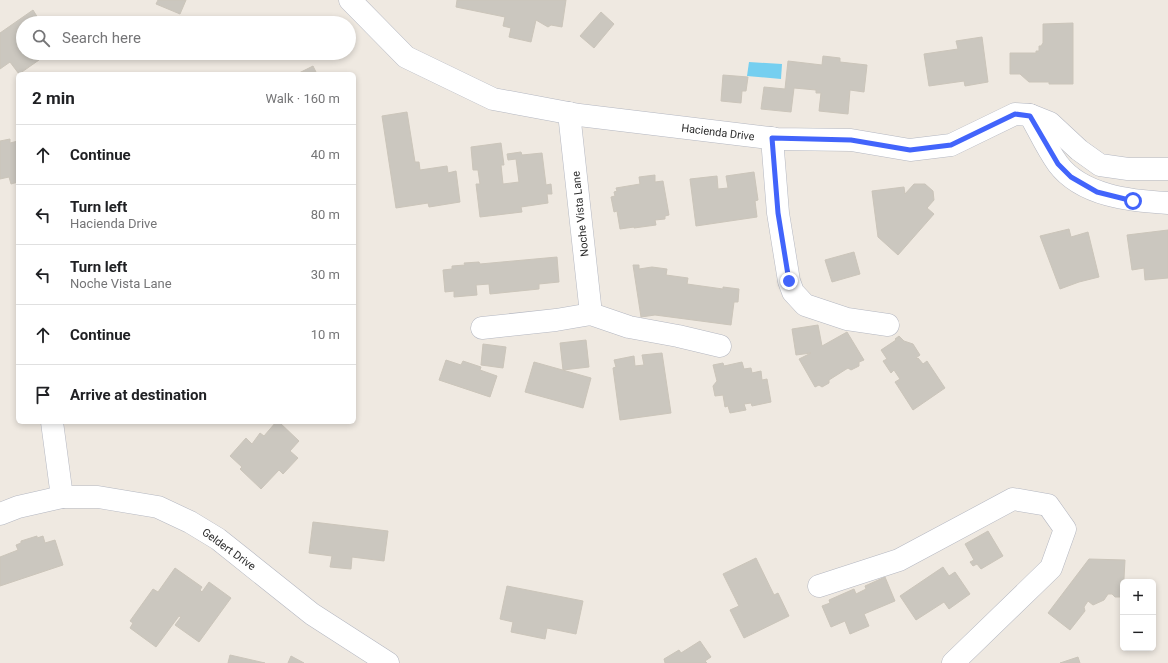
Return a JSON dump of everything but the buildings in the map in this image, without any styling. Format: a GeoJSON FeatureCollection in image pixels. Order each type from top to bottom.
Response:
{"type":"FeatureCollection","features":[{"type":"Feature","properties":{"kind":"street","name":"Hacienda Drive"},"geometry":{"type":"LineString","coordinates":[[350,0],[406,57],[493,100],[569,113],[772,138],[851,140],[910,150],[951,145],[1015,114],[1030,116],[1050,123],[1079,150],[1100,165],[1128,169],[1168,170]]}},
{"type":"Feature","properties":{"kind":"street","name":"Noche Vista Lane"},"geometry":{"type":"LineString","coordinates":[[569,113],[591,314]]}},
{"type":"Feature","properties":{"kind":"street"},"geometry":{"type":"LineString","coordinates":[[1030,116],[1058,164],[1071,177],[1097,192],[1133,201],[1168,203]]}},
{"type":"Feature","properties":{"kind":"street"},"geometry":{"type":"LineString","coordinates":[[772,138],[778,213],[789,281],[793,292],[805,305],[847,319],[888,325]]}},
{"type":"Feature","properties":{"kind":"street"},"geometry":{"type":"LineString","coordinates":[[482,328],[556,320],[591,314],[629,327],[678,336],[720,346]]}},
{"type":"Feature","properties":{"kind":"street"},"geometry":{"type":"LineString","coordinates":[[52,424],[62,497]]}},
{"type":"Feature","properties":{"kind":"street","name":"Geldert Drive"},"geometry":{"type":"LineString","coordinates":[[0,514],[18,507],[62,497],[98,497],[158,507],[190,522],[218,538],[312,614],[388,663]]}},
{"type":"Feature","properties":{"kind":"street"},"geometry":{"type":"LineString","coordinates":[[818,586],[899,560],[1013,500],[1048,505],[1065,529],[1051,568],[953,663]]}},
{"type":"Feature","properties":{"kind":"water"},"geometry":{"type":"Polygon","coordinates":[[[749,62],[782,64],[781,79],[747,76],[749,62]]]}},
{"type":"Feature","properties":{"kind":"route"},"geometry":{"type":"LineString","coordinates":[[789,281],[778,213],[772,138],[851,140],[910,150],[951,145],[1015,114],[1030,116],[1058,164],[1071,177],[1097,192],[1133,201]]}}]}
